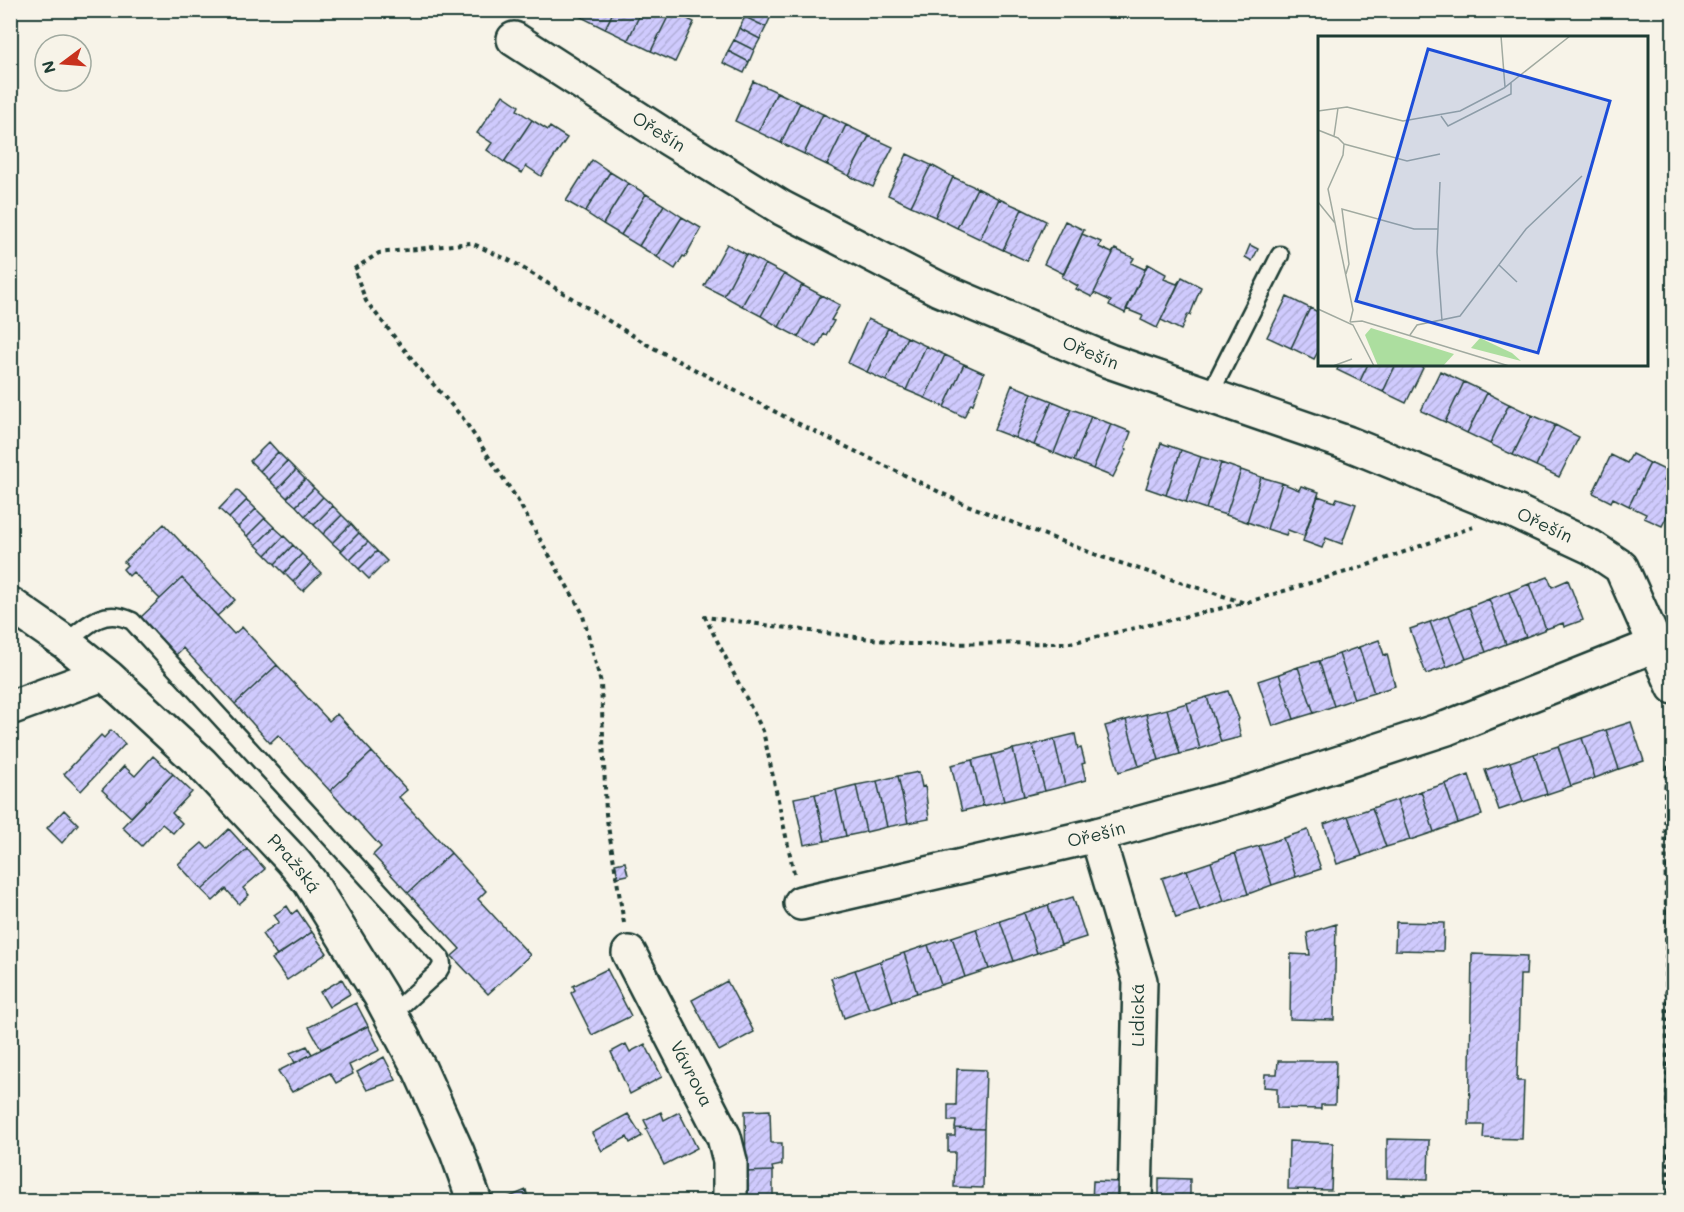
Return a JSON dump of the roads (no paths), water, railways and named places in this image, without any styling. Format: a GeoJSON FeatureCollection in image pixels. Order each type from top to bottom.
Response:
{"type":"FeatureCollection","features":[{"type":"Feature","properties":{"kind":"street","name":"Ořešín"},"geometry":{"type":"LineString","coordinates":[[514,39],[668,138],[783,208],[939,289],[1109,361],[1347,443],[1516,512],[1591,547],[1621,567],[1674,687]]}},
{"type":"Feature","properties":{"kind":"street","name":"Pražská"},"geometry":{"type":"LineString","coordinates":[[10,604],[103,674],[201,763],[292,860],[326,906],[391,1015],[441,1116],[475,1202]]}},
{"type":"Feature","properties":{"kind":"street","name":"Ořešín"},"geometry":{"type":"LineString","coordinates":[[801,903],[1097,835],[1239,796],[1447,728],[1655,645]]}},
{"type":"Feature","properties":{"kind":"street"},"geometry":{"type":"LineString","coordinates":[[10,708],[103,674]]}},
{"type":"Feature","properties":{"kind":"street","name":"Lidická"},"geometry":{"type":"LineString","coordinates":[[1097,835],[1140,981],[1135,1202]]}},
{"type":"Feature","properties":{"kind":"street","name":"Vávrova"},"geometry":{"type":"LineString","coordinates":[[629,953],[724,1137],[730,1161],[730,1202]]}},
{"type":"Feature","properties":{"kind":"lane"},"geometry":{"type":"LineString","coordinates":[[1209,396],[1280,255]]}},
{"type":"Feature","properties":{"kind":"lane"},"geometry":{"type":"LineString","coordinates":[[66,644],[86,626],[105,616],[116,615],[132,621],[441,958],[442,965],[438,972],[391,1015]]}}]}
